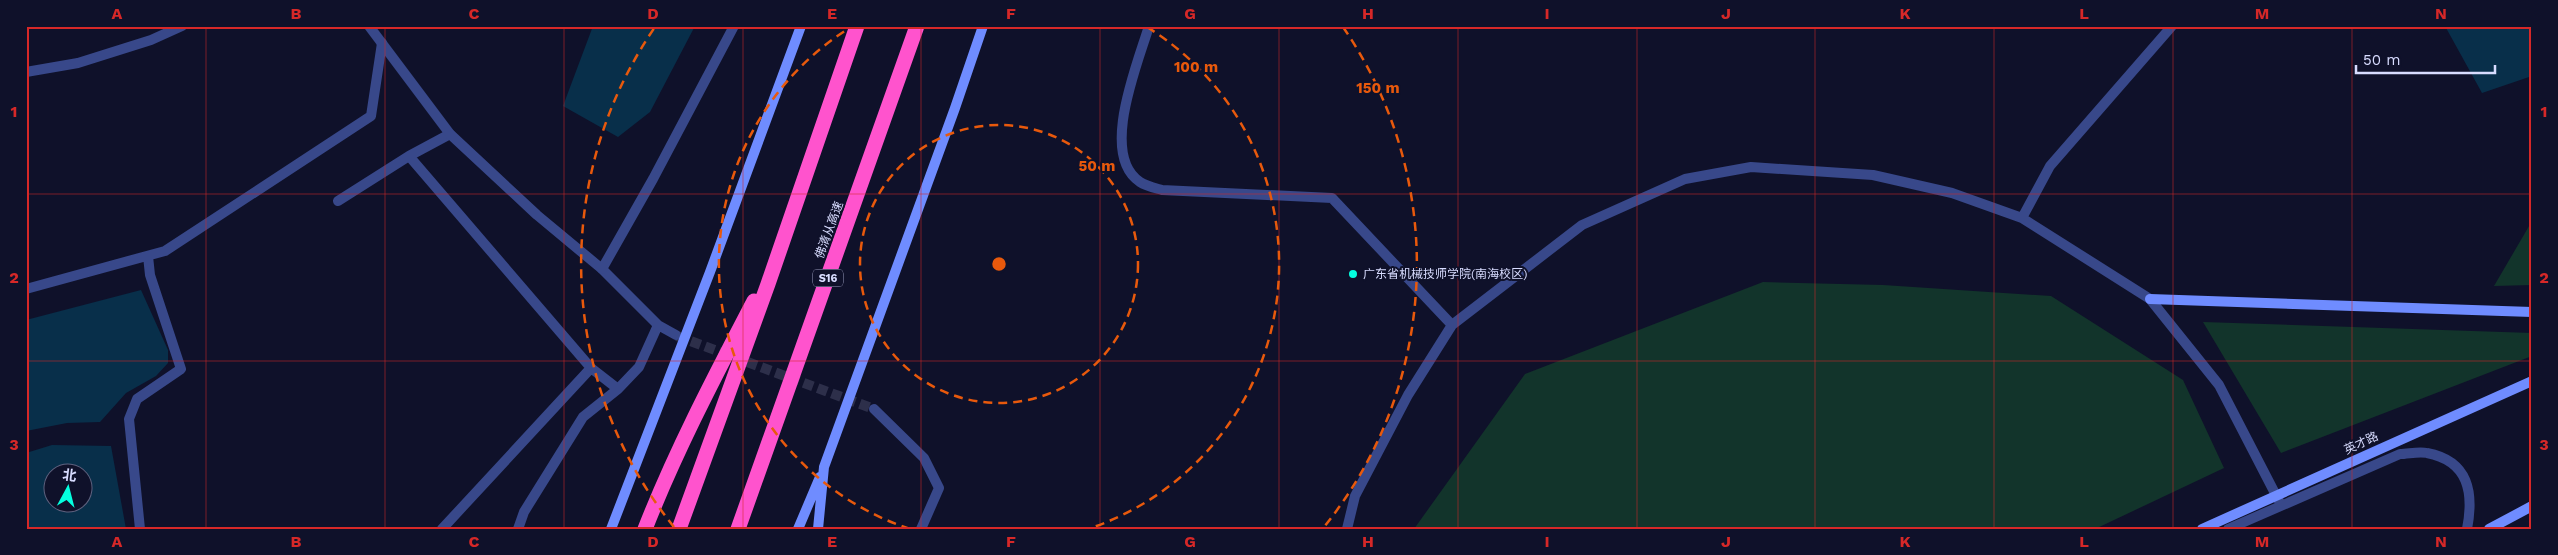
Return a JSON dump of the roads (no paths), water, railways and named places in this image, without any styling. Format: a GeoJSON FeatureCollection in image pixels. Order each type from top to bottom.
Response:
{"type":"FeatureCollection","features":[{"type":"Feature","properties":{"kind":"highway"},"geometry":{"type":"LineString","coordinates":[[678,529],[780,250],[857,26]]}},
{"type":"Feature","properties":{"kind":"highway","name":"佛清从高速"},"geometry":{"type":"LineString","coordinates":[[738,529],[917,26]]}},
{"type":"Feature","properties":{"kind":"highway"},"geometry":{"type":"LineString","coordinates":[[645,529],[665,477],[694,417],[780,250]]}},
{"type":"Feature","properties":{"kind":"main road"},"geometry":{"type":"LineString","coordinates":[[611,529],[710,272],[801,26]]}},
{"type":"Feature","properties":{"kind":"main road"},"geometry":{"type":"LineString","coordinates":[[798,529],[824,467],[983,26]]}},
{"type":"Feature","properties":{"kind":"main road"},"geometry":{"type":"LineString","coordinates":[[2150,298],[2532,312]]}},
{"type":"Feature","properties":{"kind":"main road","name":"英才路"},"geometry":{"type":"LineString","coordinates":[[2202,529],[2279,501],[2532,381]]}},
{"type":"Feature","properties":{"kind":"main road"},"geometry":{"type":"LineString","coordinates":[[818,529],[824,467]]}},
{"type":"Feature","properties":{"kind":"main road"},"geometry":{"type":"LineString","coordinates":[[2489,529],[2532,506]]}},
{"type":"Feature","properties":{"kind":"street"},"geometry":{"type":"LineString","coordinates":[[26,72],[78,64],[151,40],[182,26]]}},
{"type":"Feature","properties":{"kind":"street"},"geometry":{"type":"LineString","coordinates":[[369,26],[450,134],[537,215],[602,269],[658,325],[676,335]]}},
{"type":"Feature","properties":{"kind":"street"},"geometry":{"type":"LineString","coordinates":[[602,269],[653,179],[734,26]]}},
{"type":"Feature","properties":{"kind":"street"},"geometry":{"type":"LineString","coordinates":[[1149,26],[1122,116],[1121,144],[1128,167],[1140,182],[1162,190],[1332,198],[1452,325]]}},
{"type":"Feature","properties":{"kind":"street"},"geometry":{"type":"LineString","coordinates":[[2022,218],[2050,166],[2172,26]]}},
{"type":"Feature","properties":{"kind":"street"},"geometry":{"type":"LineString","coordinates":[[26,289],[166,251],[371,116],[382,43]]}},
{"type":"Feature","properties":{"kind":"street"},"geometry":{"type":"LineString","coordinates":[[338,201],[409,156],[450,134]]}},
{"type":"Feature","properties":{"kind":"street"},"geometry":{"type":"LineString","coordinates":[[409,156],[591,368],[618,388]]}},
{"type":"Feature","properties":{"kind":"street"},"geometry":{"type":"LineString","coordinates":[[1347,529],[1356,496],[1408,395],[1452,325],[1582,225],[1685,179],[1751,167],[1873,175],[1952,193],[2022,218],[2150,298],[2219,386],[2279,501]]}},
{"type":"Feature","properties":{"kind":"street"},"geometry":{"type":"LineString","coordinates":[[140,529],[129,419],[137,399],[181,369],[150,275],[148,256]]}},
{"type":"Feature","properties":{"kind":"street"},"geometry":{"type":"LineString","coordinates":[[518,529],[524,512],[583,417],[618,388],[639,367],[658,325]]}},
{"type":"Feature","properties":{"kind":"street"},"geometry":{"type":"LineString","coordinates":[[442,529],[591,368]]}},
{"type":"Feature","properties":{"kind":"street"},"geometry":{"type":"LineString","coordinates":[[874,409],[924,458],[939,488],[921,529]]}},
{"type":"Feature","properties":{"kind":"street","name":"英才路"},"geometry":{"type":"LineString","coordinates":[[2228,529],[2279,501],[2400,454],[2426,452],[2445,459],[2466,476],[2471,506],[2467,529]]}},
{"type":"Feature","properties":{"kind":"water"},"geometry":{"type":"Polygon","coordinates":[[[593,26],[695,26],[650,112],[618,137],[563,106],[593,26]]]}},
{"type":"Feature","properties":{"kind":"water"},"geometry":{"type":"Polygon","coordinates":[[[2445,26],[2532,26],[2532,76],[2482,93],[2445,26]]]}},
{"type":"Feature","properties":{"kind":"water"},"geometry":{"type":"Polygon","coordinates":[[[141,290],[168,350],[168,363],[156,376],[126,393],[100,422],[67,423],[26,431],[26,320],[141,290]]]}},
{"type":"Feature","properties":{"kind":"water"},"geometry":{"type":"Polygon","coordinates":[[[52,445],[111,446],[126,529],[26,529],[26,453],[52,445]]]}},
{"type":"Feature","properties":{"kind":"tunnel"},"geometry":{"type":"LineString","coordinates":[[677,336],[874,409]]}},
{"type":"Feature","properties":{"kind":"place","name":"广东省机械技师学院(南海校区)"},"geometry":{"type":"Point","coordinates":[1353,274]}}]}
